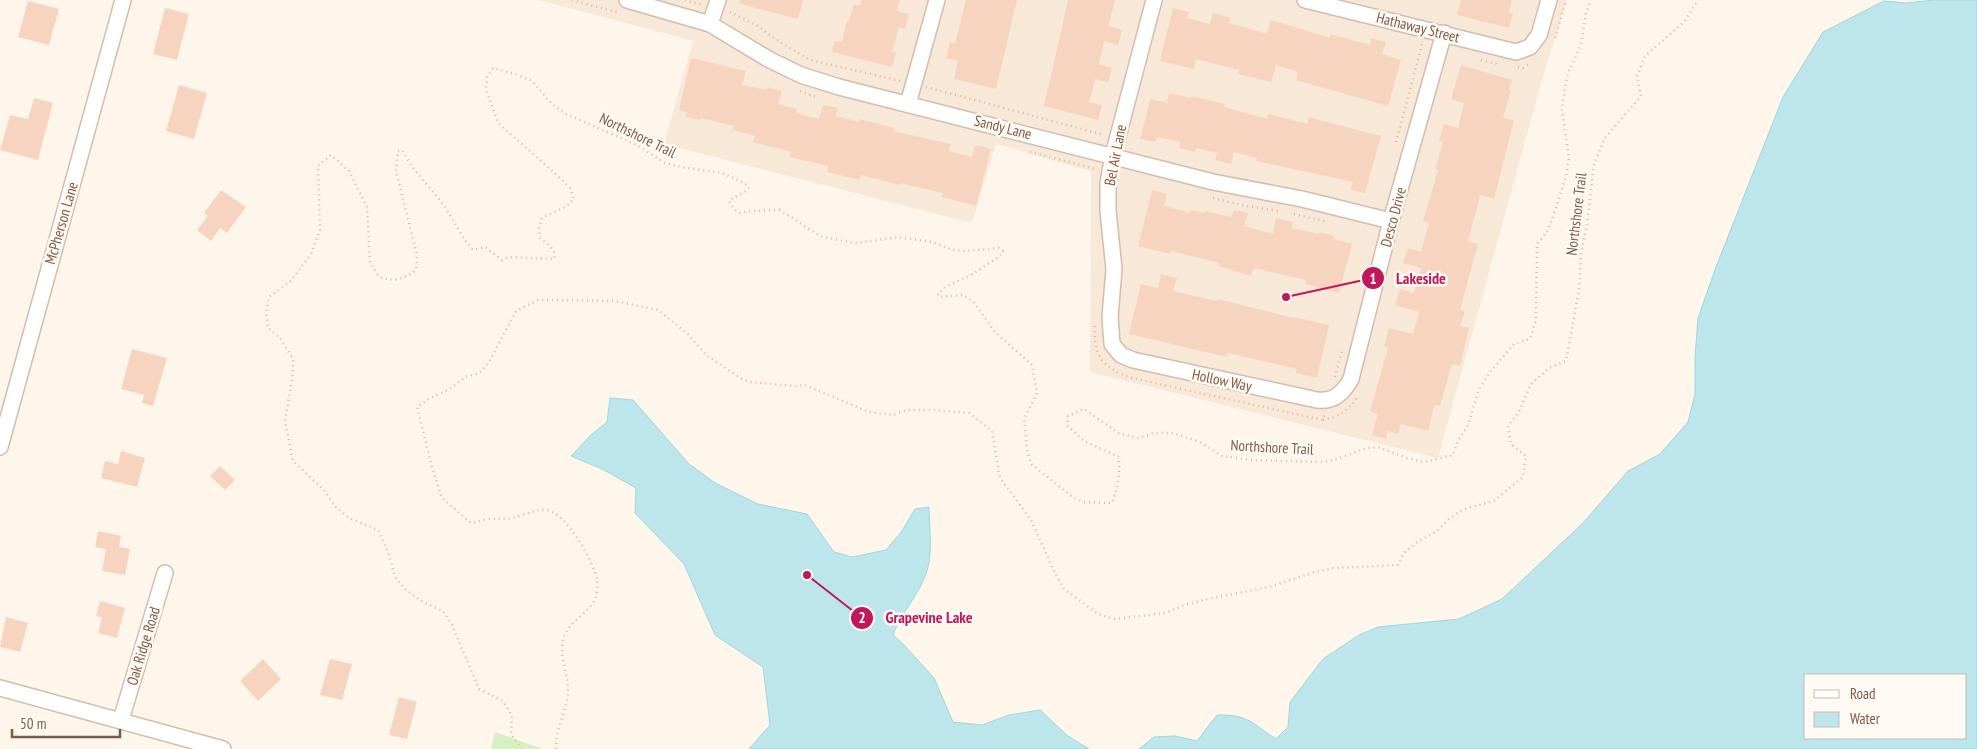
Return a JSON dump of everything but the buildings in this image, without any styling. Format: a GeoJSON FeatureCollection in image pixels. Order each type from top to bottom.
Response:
{"type":"FeatureCollection","features":[{"type":"Feature","properties":{"kind":"street","name":"McPherson Lane"},"geometry":{"type":"LineString","coordinates":[[0,447],[123,0]]}},
{"type":"Feature","properties":{"kind":"street","name":"Sandy Lane"},"geometry":{"type":"LineString","coordinates":[[627,0],[710,24],[768,59],[800,75],[1213,182],[1302,199],[1391,221]]}},
{"type":"Feature","properties":{"kind":"street"},"geometry":{"type":"LineString","coordinates":[[908,104],[937,0]]}},
{"type":"Feature","properties":{"kind":"street","name":"Bel Air Lane"},"geometry":{"type":"LineString","coordinates":[[1112,344],[1110,316],[1114,269],[1108,211],[1107,154],[1154,0]]}},
{"type":"Feature","properties":{"kind":"street","name":"Hathaway Street"},"geometry":{"type":"LineString","coordinates":[[1305,0],[1346,5],[1516,52],[1530,47],[1539,35],[1549,0]]}},
{"type":"Feature","properties":{"kind":"street"},"geometry":{"type":"LineString","coordinates":[[710,24],[717,4]]}},
{"type":"Feature","properties":{"kind":"street","name":"Desco Drive"},"geometry":{"type":"LineString","coordinates":[[1332,399],[1345,390],[1351,379],[1391,221],[1444,33]]}},
{"type":"Feature","properties":{"kind":"street","name":"Hollow Way"},"geometry":{"type":"LineString","coordinates":[[1112,344],[1121,355],[1133,360],[1317,400],[1332,399]]}},
{"type":"Feature","properties":{"kind":"street","name":"Oak Ridge Road"},"geometry":{"type":"LineString","coordinates":[[121,720],[165,573]]}},
{"type":"Feature","properties":{"kind":"street"},"geometry":{"type":"LineString","coordinates":[[0,688],[222,749]]}},
{"type":"Feature","properties":{"kind":"path"},"geometry":{"type":"LineString","coordinates":[[685,0],[717,4],[758,26],[781,43],[810,60],[914,84],[1105,135],[1107,154],[1095,172]]}},
{"type":"Feature","properties":{"kind":"path","name":"Northshore Trail"},"geometry":{"type":"LineString","coordinates":[[522,749],[512,734],[512,716],[503,701],[479,689],[456,634],[443,611],[423,602],[406,590],[396,577],[388,550],[378,530],[349,518],[336,508],[324,490],[293,461],[285,421],[293,373],[293,359],[281,339],[268,328],[266,313],[268,297],[291,281],[311,254],[320,230],[318,166],[331,155],[349,171],[367,207],[370,262],[379,277],[389,280],[406,278],[416,270],[417,255],[396,171],[396,157],[398,151],[402,150],[413,168],[444,205],[464,240],[473,250],[484,247],[502,260],[509,257],[554,259],[555,254],[550,246],[540,238],[539,228],[542,218],[567,206],[574,199],[570,188],[498,123],[486,89],[487,77],[494,68],[532,80],[552,104],[566,114],[637,145],[665,162],[681,167],[722,173],[744,183],[749,187],[746,192],[733,197],[729,201],[733,208],[740,213],[780,210],[820,236],[857,243],[898,237],[932,242],[953,250],[966,251],[999,248],[1003,251],[1000,256],[970,275],[944,287],[938,294],[938,297],[962,295],[973,301],[995,332],[1032,365],[1038,393],[1024,419],[1027,450],[1031,464],[1074,498],[1084,502],[1112,503],[1118,487],[1119,457],[1084,441],[1067,425],[1068,416],[1077,411],[1084,409],[1120,434],[1139,438],[1154,433],[1173,433],[1200,442],[1222,456],[1252,460],[1322,462],[1337,459],[1367,448],[1378,447],[1424,462],[1453,455],[1458,441],[1468,425],[1480,389],[1490,372],[1514,344],[1530,339],[1536,320],[1537,244],[1546,232],[1566,176],[1569,158],[1562,110],[1565,87],[1569,71],[1581,45],[1586,13],[1591,0]]}},
{"type":"Feature","properties":{"kind":"path","name":"Northshore Trail"},"geometry":{"type":"LineString","coordinates":[[556,749],[558,729],[568,690],[562,654],[564,636],[596,598],[597,581],[591,563],[572,531],[558,515],[547,509],[530,511],[515,518],[491,519],[471,523],[442,498],[417,408],[430,398],[450,390],[465,377],[480,373],[489,362],[516,311],[538,300],[614,301],[658,310],[688,334],[706,355],[735,375],[751,382],[795,386],[805,385],[869,412],[892,415],[908,410],[969,413],[992,432],[1000,478],[1032,520],[1056,576],[1064,589],[1098,614],[1115,619],[1165,613],[1203,600],[1269,587],[1318,571],[1335,568],[1398,565],[1404,553],[1417,542],[1437,531],[1449,518],[1464,509],[1494,501],[1523,476],[1526,456],[1511,444],[1508,426],[1518,412],[1531,384],[1549,368],[1566,361],[1579,290],[1581,254],[1587,224],[1594,164],[1605,138],[1641,96],[1637,76],[1645,56],[1684,22],[1698,0]]}},
{"type":"Feature","properties":{"kind":"path"},"geometry":{"type":"LineString","coordinates":[[1395,147],[1422,44],[1439,48]]}},
{"type":"Feature","properties":{"kind":"path"},"geometry":{"type":"LineString","coordinates":[[1095,317],[1094,343],[1097,354],[1116,373],[1323,420],[1332,399],[1343,345]]}},
{"type":"Feature","properties":{"kind":"shaded area"},"geometry":{"type":"Polygon","coordinates":[[[539,0],[1567,0],[1542,80],[1438,458],[1090,372],[1091,171],[996,144],[972,223],[664,144],[693,41],[539,0]]]}},
{"type":"Feature","properties":{"kind":"green space"},"geometry":{"type":"Polygon","coordinates":[[[495,732],[543,749],[491,749],[495,732]]]}},
{"type":"Feature","properties":{"kind":"water"},"geometry":{"type":"Polygon","coordinates":[[[1934,0],[1977,0],[1977,749],[1139,749],[1154,737],[1175,736],[1197,741],[1217,715],[1243,718],[1276,739],[1288,727],[1290,702],[1323,659],[1359,635],[1378,627],[1459,619],[1502,599],[1583,523],[1628,471],[1660,454],[1688,422],[1695,394],[1698,318],[1716,267],[1783,97],[1823,32],[1884,1],[1906,3],[1934,0]]]}},
{"type":"Feature","properties":{"kind":"water"},"geometry":{"type":"Polygon","coordinates":[[[610,398],[633,400],[689,464],[715,483],[758,504],[807,514],[834,552],[852,557],[886,550],[902,531],[915,509],[929,507],[930,549],[927,572],[893,635],[934,678],[953,722],[982,725],[1009,715],[1040,710],[1068,736],[1089,749],[749,749],[770,725],[763,667],[715,635],[684,564],[635,513],[636,488],[602,469],[571,456],[591,435],[607,422],[610,398]]]}},
{"type":"Feature","properties":{"kind":"place","name":"Lakeside"},"geometry":{"type":"Point","coordinates":[1286,297]}},
{"type":"Feature","properties":{"kind":"place","name":"Grapevine Lake"},"geometry":{"type":"Point","coordinates":[807,575]}}]}
